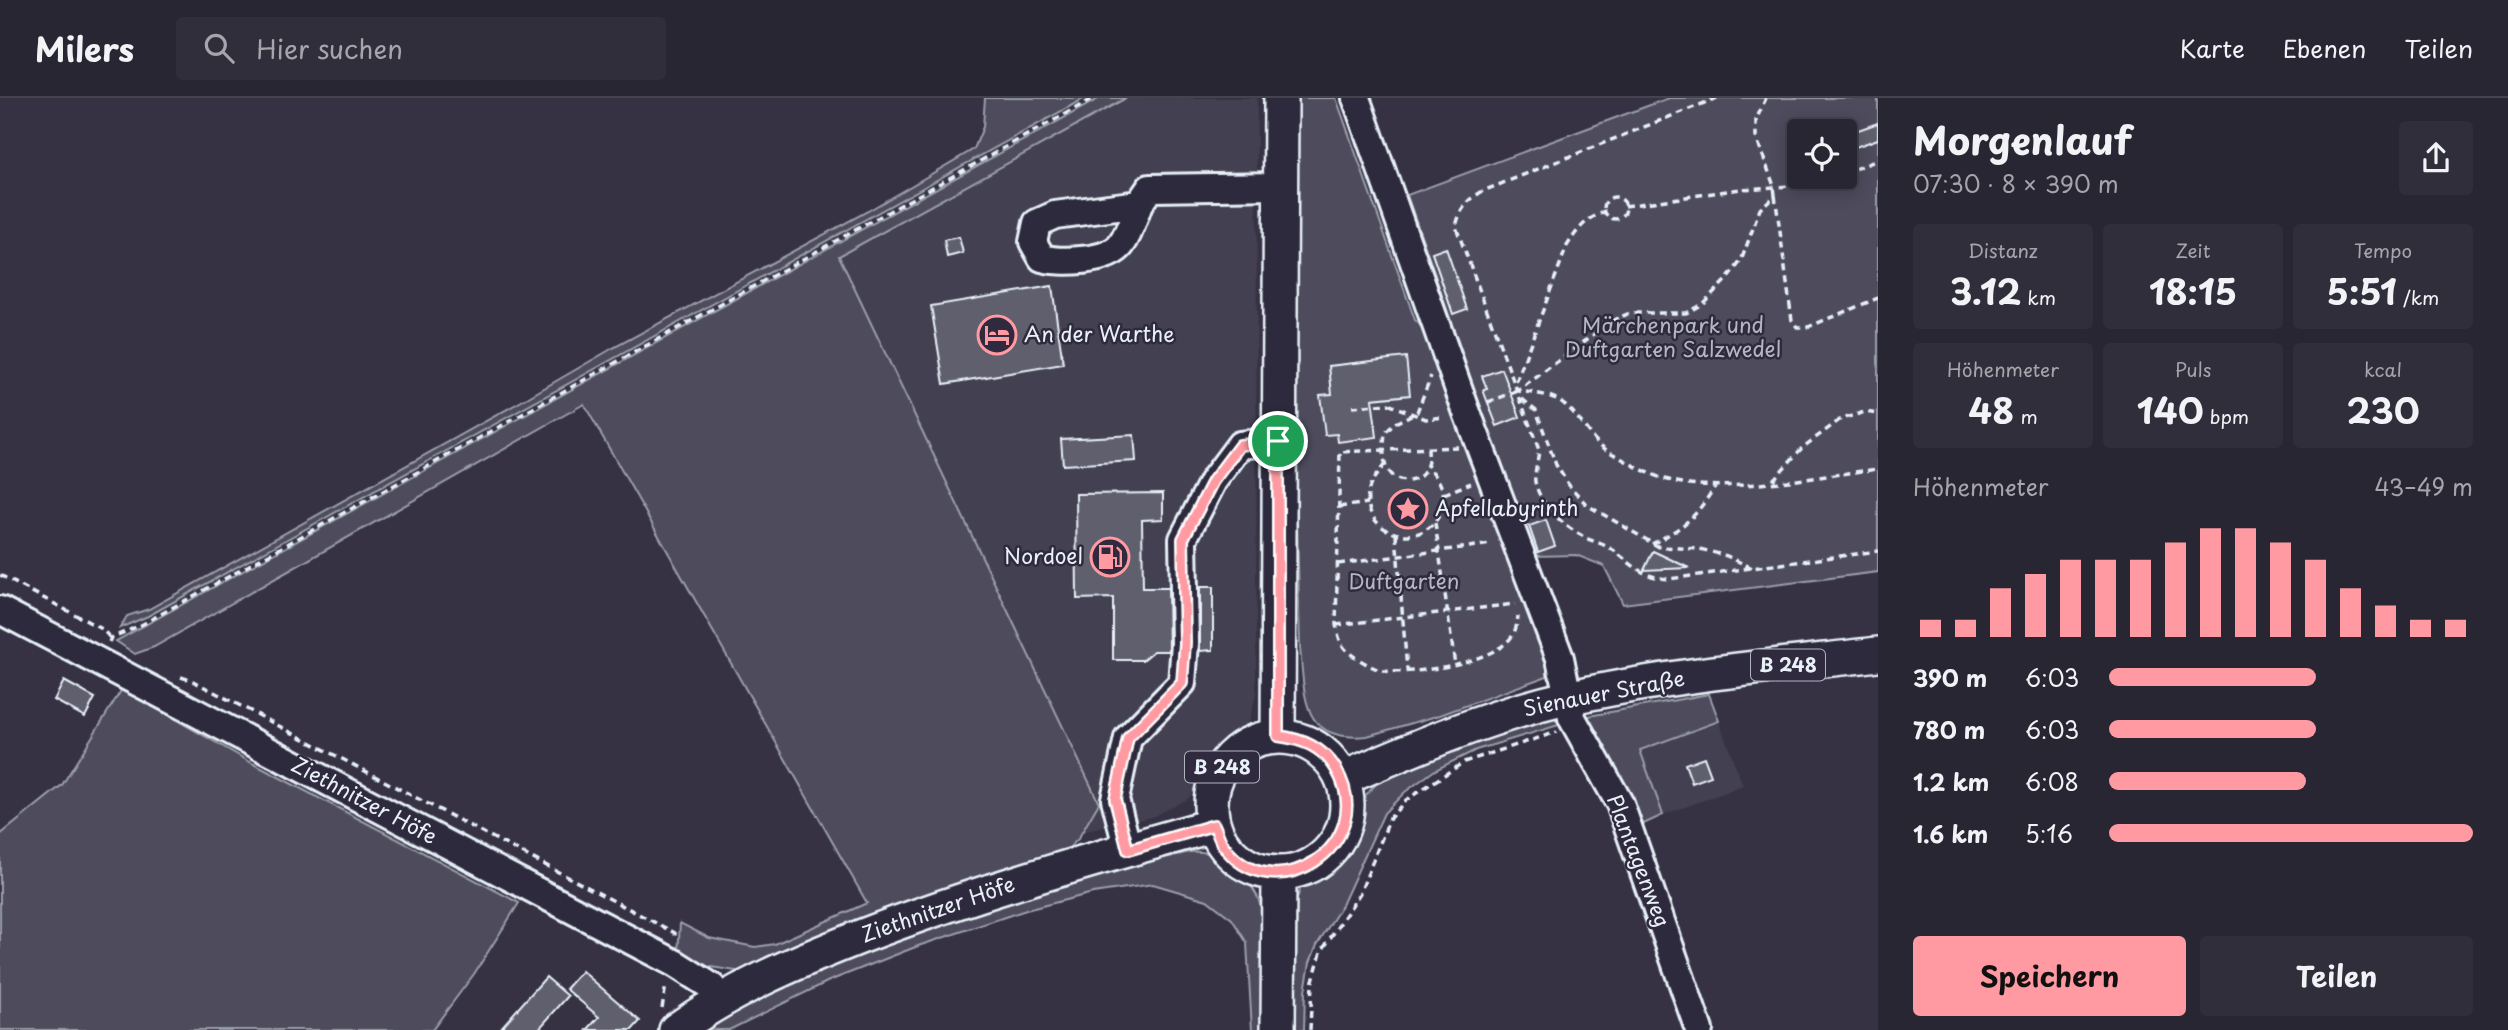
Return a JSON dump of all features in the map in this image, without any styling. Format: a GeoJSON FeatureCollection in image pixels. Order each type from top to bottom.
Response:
{"type":"FeatureCollection","features":[{"type":"Feature","properties":{"kind":"main road"},"geometry":{"type":"LineString","coordinates":[[1278,736],[1280,98]]}},
{"type":"Feature","properties":{"kind":"main road","name":"Sienauer Straße"},"geometry":{"type":"LineString","coordinates":[[1342,779],[1444,735],[1490,719],[1571,712],[1687,677],[1878,654]]}},
{"type":"Feature","properties":{"kind":"main road","name":"B 248"},"geometry":{"type":"LineString","coordinates":[[1278,736],[1298,739],[1316,747],[1331,761],[1342,779],[1347,796],[1347,816],[1341,834],[1330,850],[1316,862],[1298,870],[1279,873],[1258,870],[1239,860],[1224,845],[1214,825],[1210,805],[1213,784],[1223,765],[1238,750],[1257,740],[1278,736]]}},
{"type":"Feature","properties":{"kind":"main road","name":"Ziethnitzer Höfe"},"geometry":{"type":"LineString","coordinates":[[669,1022],[769,975],[882,928],[1013,883],[1214,825]]}},
{"type":"Feature","properties":{"kind":"main road"},"geometry":{"type":"LineString","coordinates":[[1278,1030],[1279,873]]}},
{"type":"Feature","properties":{"kind":"street"},"geometry":{"type":"LineString","coordinates":[[1356,98],[1466,410],[1560,658],[1571,712]]}},
{"type":"Feature","properties":{"kind":"street"},"geometry":{"type":"LineString","coordinates":[[1139,204],[1150,188],[1281,186]]}},
{"type":"Feature","properties":{"kind":"street"},"geometry":{"type":"LineString","coordinates":[[1128,850],[1115,799],[1128,738],[1182,683],[1185,643],[1183,539],[1213,481],[1240,445],[1278,441]]}},
{"type":"Feature","properties":{"kind":"street","name":"Ziethnitzer Höfe"},"geometry":{"type":"LineString","coordinates":[[0,610],[107,654],[671,961],[703,979],[721,999]]}},
{"type":"Feature","properties":{"kind":"street","name":"Plantagenweg"},"geometry":{"type":"LineString","coordinates":[[1571,712],[1620,804],[1699,1030]]}},
{"type":"Feature","properties":{"kind":"path"},"geometry":{"type":"LineString","coordinates":[[111,638],[141,625],[1094,98]]}},
{"type":"Feature","properties":{"kind":"path"},"geometry":{"type":"LineString","coordinates":[[1717,98],[1483,191],[1468,199],[1459,215],[1456,227],[1539,450],[1534,480],[1542,499],[1556,518],[1585,537],[1611,548],[1637,570],[1652,578],[1669,579],[1878,551]]}},
{"type":"Feature","properties":{"kind":"path"},"geometry":{"type":"LineString","coordinates":[[1766,98],[1756,120],[1756,137],[1774,186],[1792,320],[1797,327],[1808,327],[1878,298]]}},
{"type":"Feature","properties":{"kind":"path"},"geometry":{"type":"LineString","coordinates":[[1857,168],[1878,160]]}},
{"type":"Feature","properties":{"kind":"path"},"geometry":{"type":"LineString","coordinates":[[1625,206],[1741,189],[1787,186]]}},
{"type":"Feature","properties":{"kind":"path"},"geometry":{"type":"LineString","coordinates":[[1352,407],[1388,404],[1412,415],[1434,420],[1518,391],[1613,320],[1630,313],[1686,313],[1702,304],[1741,261],[1760,209],[1774,195]]}},
{"type":"Feature","properties":{"kind":"path"},"geometry":{"type":"LineString","coordinates":[[1612,198],[1621,200],[1625,206],[1622,216],[1616,219],[1609,217],[1604,205],[1612,198]]}},
{"type":"Feature","properties":{"kind":"path"},"geometry":{"type":"LineString","coordinates":[[1515,384],[1567,246],[1580,227],[1594,215],[1605,212]]}},
{"type":"Feature","properties":{"kind":"path"},"geometry":{"type":"LineString","coordinates":[[1428,449],[1427,465],[1419,477],[1406,481],[1392,476],[1385,464],[1384,436],[1395,423],[1417,412],[1432,374],[1451,366]]}},
{"type":"Feature","properties":{"kind":"path"},"geometry":{"type":"LineString","coordinates":[[1518,391],[1540,394],[1563,402],[1604,449],[1665,479],[1716,485],[1773,482],[1878,469]]}},
{"type":"Feature","properties":{"kind":"path"},"geometry":{"type":"LineString","coordinates":[[1520,397],[1536,410],[1556,465],[1568,484],[1587,505],[1652,544],[1700,549],[1727,556],[1752,568]]}},
{"type":"Feature","properties":{"kind":"path"},"geometry":{"type":"LineString","coordinates":[[1773,482],[1777,474],[1802,448],[1841,419],[1865,412],[1878,415]]}},
{"type":"Feature","properties":{"kind":"path"},"geometry":{"type":"LineString","coordinates":[[1336,625],[1515,604],[1519,615],[1517,629],[1509,641],[1488,656],[1455,665],[1382,671],[1343,648],[1336,625],[1340,452],[1461,447],[1457,437]]}},
{"type":"Feature","properties":{"kind":"path"},"geometry":{"type":"LineString","coordinates":[[1385,464],[1370,488],[1368,502],[1373,517],[1383,528],[1396,535],[1410,536],[1435,523],[1443,509],[1444,494],[1439,480],[1427,465]]}},
{"type":"Feature","properties":{"kind":"path"},"geometry":{"type":"LineString","coordinates":[[1444,494],[1474,482]]}},
{"type":"Feature","properties":{"kind":"path"},"geometry":{"type":"LineString","coordinates":[[1652,544],[1684,526],[1701,509],[1716,485]]}},
{"type":"Feature","properties":{"kind":"path"},"geometry":{"type":"LineString","coordinates":[[1339,507],[1368,502]]}},
{"type":"Feature","properties":{"kind":"path"},"geometry":{"type":"LineString","coordinates":[[1435,523],[1455,665]]}},
{"type":"Feature","properties":{"kind":"path"},"geometry":{"type":"LineString","coordinates":[[1338,564],[1495,544],[1491,532]]}},
{"type":"Feature","properties":{"kind":"path"},"geometry":{"type":"LineString","coordinates":[[1396,535],[1407,670]]}},
{"type":"Feature","properties":{"kind":"path"},"geometry":{"type":"LineString","coordinates":[[0,575],[102,629],[111,638]]}},
{"type":"Feature","properties":{"kind":"path"},"geometry":{"type":"LineString","coordinates":[[107,654],[111,638]]}},
{"type":"Feature","properties":{"kind":"path"},"geometry":{"type":"LineString","coordinates":[[107,654],[111,638]]}},
{"type":"Feature","properties":{"kind":"path"},"geometry":{"type":"LineString","coordinates":[[170,674],[193,681],[675,933],[671,961],[669,1022]]}},
{"type":"Feature","properties":{"kind":"path"},"geometry":{"type":"LineString","coordinates":[[1310,1030],[1312,985],[1321,952],[1360,893],[1390,818],[1406,800],[1464,762],[1571,712]]}},
{"type":"Feature","properties":{"kind":"shaded area"},"geometry":{"type":"Polygon","coordinates":[[[1126,98],[1257,98],[1256,694],[1248,726],[1222,744],[1189,798],[1152,817],[1067,835],[1088,782],[839,256],[1126,98]]]}},
{"type":"Feature","properties":{"kind":"shaded area"},"geometry":{"type":"Polygon","coordinates":[[[1719,721],[1743,786],[1663,815],[1640,750],[1719,721]]]}},
{"type":"Feature","properties":{"kind":"green space"},"geometry":{"type":"Polygon","coordinates":[[[985,98],[1085,98],[148,616],[120,628],[127,616],[149,609],[613,348],[868,211],[974,149],[983,127],[985,98]]]}},
{"type":"Feature","properties":{"kind":"green space"},"geometry":{"type":"Polygon","coordinates":[[[1100,98],[1126,98],[839,256],[1099,803],[1078,839],[1066,851],[742,972],[699,965],[678,955],[680,923],[709,938],[755,947],[775,944],[867,903],[584,404],[154,647],[135,654],[116,641],[1100,98]]]}},
{"type":"Feature","properties":{"kind":"green space","name":"Duftgarten"},"geometry":{"type":"Polygon","coordinates":[[[1291,98],[1336,98],[1415,320],[1427,332],[1547,667],[1547,676],[1440,715],[1367,736],[1345,736],[1329,732],[1318,724],[1311,713],[1303,683],[1290,219],[1291,98]]]}},
{"type":"Feature","properties":{"kind":"green space","name":"Märchenpark und Duftgarten Salzwedel"},"geometry":{"type":"Polygon","coordinates":[[[1669,98],[1878,98],[1878,572],[1623,604],[1604,566],[1576,555],[1533,556],[1407,195],[1669,98]]]}},
{"type":"Feature","properties":{"kind":"green space"},"geometry":{"type":"Polygon","coordinates":[[[122,689],[252,763],[519,903],[474,974],[432,1030],[0,1030],[0,835],[62,785],[122,689]]]}},
{"type":"Feature","properties":{"kind":"green space"},"geometry":{"type":"Polygon","coordinates":[[[1709,694],[1719,721],[1640,750],[1663,815],[1635,828],[1584,719],[1709,694]]]}},
{"type":"Feature","properties":{"kind":"green space"},"geometry":{"type":"Polygon","coordinates":[[[1544,715],[1555,719],[1559,725],[1476,750],[1435,770],[1405,792],[1384,813],[1342,905],[1317,945],[1310,962],[1305,991],[1304,1030],[1289,1030],[1294,910],[1300,889],[1305,881],[1320,875],[1346,846],[1361,800],[1378,782],[1406,766],[1544,715]]]}},
{"type":"Feature","properties":{"kind":"green space"},"geometry":{"type":"Polygon","coordinates":[[[1190,852],[1207,853],[1219,858],[1245,879],[1257,896],[1264,923],[1268,1030],[1252,1030],[1247,943],[1232,919],[1207,900],[1153,884],[1093,893],[1026,910],[918,946],[829,981],[729,1030],[695,1030],[749,996],[1021,892],[1190,852]]]}},
{"type":"Feature","properties":{"kind":"building"},"geometry":{"type":"Polygon","coordinates":[[[1878,123],[1878,139],[1857,146],[1857,130],[1878,123]]]}},
{"type":"Feature","properties":{"kind":"building"},"geometry":{"type":"Polygon","coordinates":[[[959,237],[963,253],[947,257],[944,240],[959,237]]]}},
{"type":"Feature","properties":{"kind":"building"},"geometry":{"type":"Polygon","coordinates":[[[1446,248],[1467,309],[1453,314],[1432,253],[1446,248]]]}},
{"type":"Feature","properties":{"kind":"building","name":"An der Warthe"},"geometry":{"type":"Polygon","coordinates":[[[1052,286],[1063,364],[944,384],[931,306],[1052,286]]]}},
{"type":"Feature","properties":{"kind":"building"},"geometry":{"type":"Polygon","coordinates":[[[1406,357],[1410,395],[1372,399],[1377,437],[1338,442],[1337,434],[1325,435],[1320,395],[1332,394],[1329,366],[1406,357]]]}},
{"type":"Feature","properties":{"kind":"building"},"geometry":{"type":"Polygon","coordinates":[[[1502,369],[1520,417],[1497,426],[1483,390],[1487,389],[1482,376],[1502,369]]]}},
{"type":"Feature","properties":{"kind":"building"},"geometry":{"type":"Polygon","coordinates":[[[1134,435],[1136,461],[1063,465],[1061,439],[1134,435]]]}},
{"type":"Feature","properties":{"kind":"building","name":"Nordoel"},"geometry":{"type":"Polygon","coordinates":[[[1163,493],[1163,519],[1142,520],[1143,588],[1168,588],[1169,651],[1154,651],[1143,660],[1113,660],[1113,598],[1077,599],[1076,494],[1163,493]]]}},
{"type":"Feature","properties":{"kind":"building"},"geometry":{"type":"Polygon","coordinates":[[[1546,520],[1555,546],[1538,552],[1529,526],[1546,520]]]}},
{"type":"Feature","properties":{"kind":"building"},"geometry":{"type":"Polygon","coordinates":[[[1653,551],[1689,568],[1644,570],[1653,551]]]}},
{"type":"Feature","properties":{"kind":"building"},"geometry":{"type":"Polygon","coordinates":[[[1200,587],[1213,587],[1213,650],[1200,651],[1200,587]]]}},
{"type":"Feature","properties":{"kind":"building"},"geometry":{"type":"Polygon","coordinates":[[[64,681],[95,698],[85,717],[54,700],[64,681]]]}},
{"type":"Feature","properties":{"kind":"building"},"geometry":{"type":"Polygon","coordinates":[[[1704,757],[1711,776],[1692,783],[1685,764],[1704,757]]]}},
{"type":"Feature","properties":{"kind":"building"},"geometry":{"type":"Polygon","coordinates":[[[582,971],[640,1021],[632,1030],[587,1030],[599,1017],[566,989],[582,971]]]}},
{"type":"Feature","properties":{"kind":"building"},"geometry":{"type":"Polygon","coordinates":[[[546,977],[568,996],[538,1030],[499,1030],[546,977]]]}},
{"type":"Feature","properties":{"kind":"place","name":"An der Warthe"},"geometry":{"type":"Point","coordinates":[997,335]}},
{"type":"Feature","properties":{"kind":"place","name":"Apfellabyrinth"},"geometry":{"type":"Point","coordinates":[1408,509]}},
{"type":"Feature","properties":{"kind":"place","name":"Nordoel"},"geometry":{"type":"Point","coordinates":[1110,557]}},
{"type":"Feature","properties":{"kind":"route"},"geometry":{"type":"LineString","coordinates":[[1278,441],[1278,736],[1298,739],[1316,747],[1331,761],[1342,779],[1347,796],[1347,816],[1341,834],[1330,850],[1316,862],[1298,870],[1279,873],[1258,870],[1239,860],[1224,845],[1214,825],[1128,850],[1115,799],[1128,738],[1182,683],[1185,643],[1183,539],[1213,481],[1240,445],[1278,441]]}}]}
